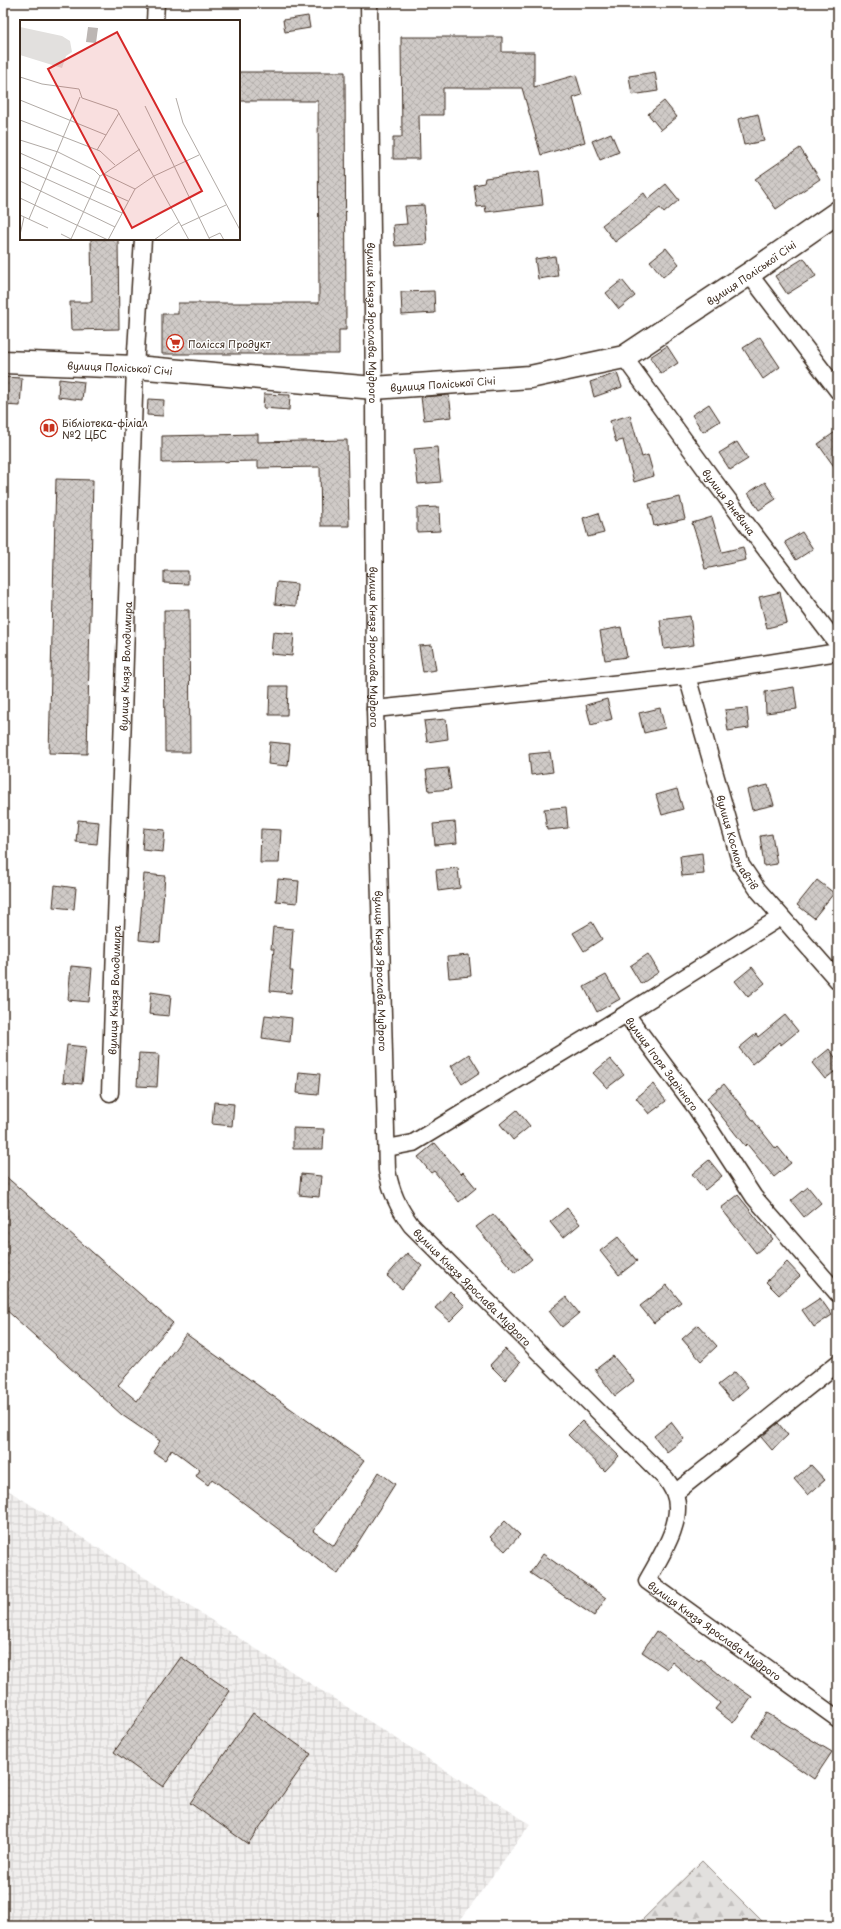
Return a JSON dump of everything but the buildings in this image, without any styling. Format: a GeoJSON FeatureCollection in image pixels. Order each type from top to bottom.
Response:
{"type":"FeatureCollection","features":[{"type":"Feature","properties":{"kind":"street"},"geometry":{"type":"LineString","coordinates":[[155,20],[156,3]]}},
{"type":"Feature","properties":{"kind":"street","name":"вулиця Князя Ярослава Мудрого"},"geometry":{"type":"LineString","coordinates":[[369,3],[374,388],[375,709],[387,1170],[390,1188],[397,1206],[411,1225],[666,1479],[675,1493],[677,1513],[671,1539],[647,1581],[838,1718]]}},
{"type":"Feature","properties":{"kind":"street","name":"вулиця Поліської Січі"},"geometry":{"type":"LineString","coordinates":[[3,362],[135,367],[374,388],[530,377],[624,357],[750,274],[838,212]]}},
{"type":"Feature","properties":{"kind":"street","name":"вулиця Князя Володимира"},"geometry":{"type":"LineString","coordinates":[[110,1093],[135,367],[143,240]]}},
{"type":"Feature","properties":{"kind":"street"},"geometry":{"type":"LineString","coordinates":[[750,274],[838,391]]}},
{"type":"Feature","properties":{"kind":"street","name":"вулиця Яневича"},"geometry":{"type":"LineString","coordinates":[[624,357],[711,477],[838,645]]}},
{"type":"Feature","properties":{"kind":"street"},"geometry":{"type":"LineString","coordinates":[[375,709],[687,676],[838,652]]}},
{"type":"Feature","properties":{"kind":"street","name":"вулиця Космонавтів"},"geometry":{"type":"LineString","coordinates":[[687,676],[741,865],[758,890],[838,981]]}},
{"type":"Feature","properties":{"kind":"street"},"geometry":{"type":"LineString","coordinates":[[626,1014],[781,917]]}},
{"type":"Feature","properties":{"kind":"street","name":"вулиця Ігоря Зарічного"},"geometry":{"type":"LineString","coordinates":[[387,1148],[412,1143],[626,1014],[696,1108],[754,1197],[838,1294]]}},
{"type":"Feature","properties":{"kind":"street"},"geometry":{"type":"LineString","coordinates":[[675,1493],[838,1363]]}},
{"type":"Feature","properties":{"kind":"shaded area"},"geometry":{"type":"Polygon","coordinates":[[[3,1487],[530,1824],[456,1926],[3,1926],[3,1487]]]}},
{"type":"Feature","properties":{"kind":"green space"},"geometry":{"type":"Polygon","coordinates":[[[702,1861],[767,1926],[636,1926],[702,1861]]]}},
{"type":"Feature","properties":{"kind":"place","name":"Полісся Продукт"},"geometry":{"type":"Point","coordinates":[175,343]}},
{"type":"Feature","properties":{"kind":"place","name":"Бібліотека-філіал №2 ЦБС"},"geometry":{"type":"Point","coordinates":[49,428]}}]}
